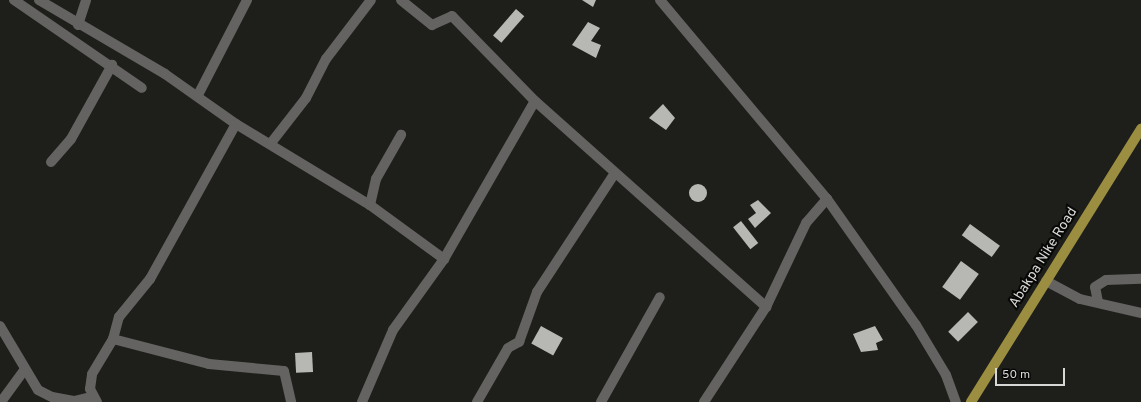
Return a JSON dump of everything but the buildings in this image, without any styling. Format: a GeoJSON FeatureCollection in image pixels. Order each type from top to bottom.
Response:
{"type":"FeatureCollection","features":[{"type":"Feature","properties":{"kind":"main road","name":"Abakpa Nike Road"},"geometry":{"type":"LineString","coordinates":[[971,402],[1141,129]]}},
{"type":"Feature","properties":{"kind":"street"},"geometry":{"type":"LineString","coordinates":[[14,0],[112,65],[142,88]]}},
{"type":"Feature","properties":{"kind":"street"},"geometry":{"type":"LineString","coordinates":[[39,0],[78,25],[198,95],[236,124],[271,143],[314,174],[370,205],[444,259]]}},
{"type":"Feature","properties":{"kind":"street"},"geometry":{"type":"LineString","coordinates":[[78,25],[86,0]]}},
{"type":"Feature","properties":{"kind":"street"},"geometry":{"type":"LineString","coordinates":[[198,95],[247,0]]}},
{"type":"Feature","properties":{"kind":"street"},"geometry":{"type":"LineString","coordinates":[[271,143],[306,98],[326,59],[372,0]]}},
{"type":"Feature","properties":{"kind":"street"},"geometry":{"type":"LineString","coordinates":[[401,0],[432,25],[452,16],[535,101],[766,307]]}},
{"type":"Feature","properties":{"kind":"street"},"geometry":{"type":"LineString","coordinates":[[660,0],[827,199],[916,325],[946,375],[956,402]]}},
{"type":"Feature","properties":{"kind":"street"},"geometry":{"type":"LineString","coordinates":[[51,162],[71,139],[112,65]]}},
{"type":"Feature","properties":{"kind":"street"},"geometry":{"type":"LineString","coordinates":[[362,402],[393,330],[444,259],[535,101]]}},
{"type":"Feature","properties":{"kind":"street"},"geometry":{"type":"LineString","coordinates":[[0,326],[38,390],[52,397],[74,401],[94,399],[92,374],[113,339],[119,317],[147,284],[236,124]]}},
{"type":"Feature","properties":{"kind":"street"},"geometry":{"type":"LineString","coordinates":[[370,205],[376,179],[401,135]]}},
{"type":"Feature","properties":{"kind":"street"},"geometry":{"type":"LineString","coordinates":[[477,402],[508,348],[519,342],[537,292],[615,173]]}},
{"type":"Feature","properties":{"kind":"street"},"geometry":{"type":"LineString","coordinates":[[704,402],[766,307],[806,223],[827,199]]}},
{"type":"Feature","properties":{"kind":"street"},"geometry":{"type":"LineString","coordinates":[[1098,302],[1095,287],[1106,280],[1141,280]]}},
{"type":"Feature","properties":{"kind":"street"},"geometry":{"type":"LineString","coordinates":[[1046,281],[1071,296],[1141,313]]}},
{"type":"Feature","properties":{"kind":"street"},"geometry":{"type":"LineString","coordinates":[[601,402],[660,298]]}},
{"type":"Feature","properties":{"kind":"street"},"geometry":{"type":"LineString","coordinates":[[113,339],[209,364],[284,371],[291,402]]}},
{"type":"Feature","properties":{"kind":"street"},"geometry":{"type":"LineString","coordinates":[[1,402],[25,370]]}}]}
